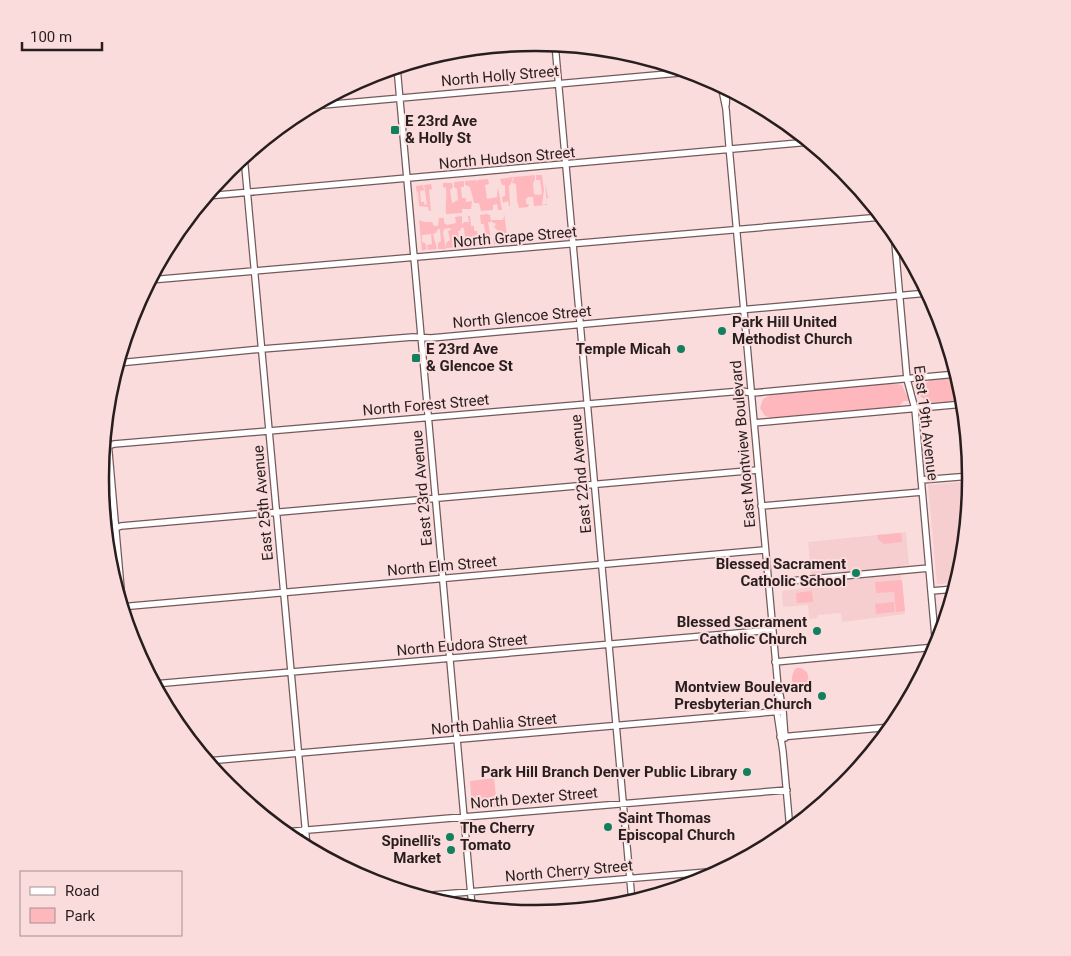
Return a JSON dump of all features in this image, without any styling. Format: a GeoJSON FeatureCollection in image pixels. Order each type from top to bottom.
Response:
{"type":"FeatureCollection","features":[{"type":"Feature","properties":{"kind":"street","name":"East 22nd Avenue"},"geometry":{"type":"LineString","coordinates":[[556,52],[631,894]]}},
{"type":"Feature","properties":{"kind":"street","name":"East 23rd Avenue"},"geometry":{"type":"LineString","coordinates":[[398,74],[472,900]]}},
{"type":"Feature","properties":{"kind":"street","name":"North Holly Street"},"geometry":{"type":"LineString","coordinates":[[329,104],[672,74]]}},
{"type":"Feature","properties":{"kind":"street","name":"East Montview Boulevard"},"geometry":{"type":"LineString","coordinates":[[722,94],[726,109]]}},
{"type":"Feature","properties":{"kind":"street","name":"East Montview Boulevard"},"geometry":{"type":"LineString","coordinates":[[727,96],[726,109],[789,821]]}},
{"type":"Feature","properties":{"kind":"street","name":"North Hudson Street"},"geometry":{"type":"LineString","coordinates":[[217,195],[800,143]]}},
{"type":"Feature","properties":{"kind":"street","name":"East 25th Avenue"},"geometry":{"type":"LineString","coordinates":[[245,165],[306,838]]}},
{"type":"Feature","properties":{"kind":"street","name":"North Grape Street"},"geometry":{"type":"LineString","coordinates":[[158,279],[874,218]]}},
{"type":"Feature","properties":{"kind":"street","name":"East 19th Avenue"},"geometry":{"type":"LineString","coordinates":[[896,250],[907,379],[915,409],[934,630]]}},
{"type":"Feature","properties":{"kind":"street","name":"North Glencoe Street"},"geometry":{"type":"LineString","coordinates":[[125,362],[262,349],[421,338],[920,294]]}},
{"type":"Feature","properties":{"kind":"street","name":"North Forest Street"},"geometry":{"type":"LineString","coordinates":[[110,445],[587,403],[742,390],[752,393],[950,375]]}},
{"type":"Feature","properties":{"kind":"street"},"geometry":{"type":"LineString","coordinates":[[754,423],[956,405]]}},
{"type":"Feature","properties":{"kind":"street"},"geometry":{"type":"LineString","coordinates":[[112,530],[121,526],[276,511],[435,499],[758,470]]}},
{"type":"Feature","properties":{"kind":"street"},"geometry":{"type":"LineString","coordinates":[[109,473],[120,575]]}},
{"type":"Feature","properties":{"kind":"street"},"geometry":{"type":"LineString","coordinates":[[921,480],[962,477]]}},
{"type":"Feature","properties":{"kind":"street"},"geometry":{"type":"LineString","coordinates":[[762,506],[922,492]]}},
{"type":"Feature","properties":{"kind":"street","name":"North Elm Street"},"geometry":{"type":"LineString","coordinates":[[129,607],[765,550]]}},
{"type":"Feature","properties":{"kind":"street"},"geometry":{"type":"LineString","coordinates":[[768,583],[929,568]]}},
{"type":"Feature","properties":{"kind":"street"},"geometry":{"type":"LineString","coordinates":[[931,591],[948,589]]}},
{"type":"Feature","properties":{"kind":"street","name":"North Eudora Street"},"geometry":{"type":"LineString","coordinates":[[162,683],[772,630]]}},
{"type":"Feature","properties":{"kind":"street"},"geometry":{"type":"LineString","coordinates":[[775,662],[926,649]]}},
{"type":"Feature","properties":{"kind":"street","name":"North Dahlia Street"},"geometry":{"type":"LineString","coordinates":[[216,760],[780,712]]}},
{"type":"Feature","properties":{"kind":"street"},"geometry":{"type":"LineString","coordinates":[[783,736],[881,728]]}},
{"type":"Feature","properties":{"kind":"street","name":"North Dexter Street"},"geometry":{"type":"LineString","coordinates":[[295,831],[787,790]]}},
{"type":"Feature","properties":{"kind":"street","name":"North Cherry Street"},"geometry":{"type":"LineString","coordinates":[[442,894],[694,874]]}},
{"type":"Feature","properties":{"kind":"shaded area"},"geometry":{"type":"Polygon","coordinates":[[[962,482],[959,534],[949,583],[937,584],[928,485],[962,482]]]}},
{"type":"Feature","properties":{"kind":"shaded area","name":"Blessed Sacrament Catholic School"},"geometry":{"type":"Polygon","coordinates":[[[906,532],[909,565],[900,566],[905,614],[842,622],[841,613],[818,615],[818,618],[809,619],[808,605],[783,607],[782,591],[812,587],[808,542],[906,532]]]}},
{"type":"Feature","properties":{"kind":"green space"},"geometry":{"type":"Polygon","coordinates":[[[535,175],[533,183],[534,194],[542,194],[540,180],[536,180],[536,175],[542,175],[544,190],[542,205],[547,205],[534,206],[533,197],[528,197],[526,204],[529,204],[528,207],[519,208],[516,184],[512,183],[514,177],[535,175]]]}},
{"type":"Feature","properties":{"kind":"green space"},"geometry":{"type":"Polygon","coordinates":[[[513,177],[509,186],[509,206],[508,201],[503,203],[502,197],[505,196],[505,185],[502,185],[500,179],[513,177]]]}},
{"type":"Feature","properties":{"kind":"green space"},"geometry":{"type":"Polygon","coordinates":[[[488,179],[489,184],[485,185],[487,199],[497,197],[498,187],[502,210],[498,210],[497,204],[493,205],[493,210],[481,211],[479,203],[474,203],[470,187],[465,185],[465,181],[476,180],[477,183],[477,180],[488,179]]]}},
{"type":"Feature","properties":{"kind":"green space"},"geometry":{"type":"Polygon","coordinates":[[[464,181],[464,187],[461,187],[462,198],[466,198],[466,202],[472,201],[471,209],[462,209],[462,213],[446,214],[446,188],[443,187],[443,183],[452,183],[453,187],[450,190],[452,203],[458,200],[454,182],[464,181]]]}},
{"type":"Feature","properties":{"kind":"green space"},"geometry":{"type":"Polygon","coordinates":[[[545,183],[548,197],[552,197],[546,198],[545,183]]]}},
{"type":"Feature","properties":{"kind":"green space"},"geometry":{"type":"Polygon","coordinates":[[[431,184],[432,189],[429,190],[431,211],[429,211],[428,207],[419,206],[418,191],[418,208],[416,186],[423,185],[424,190],[420,191],[421,202],[424,202],[425,205],[427,204],[424,185],[431,184]]]}},
{"type":"Feature","properties":{"kind":"green space"},"geometry":{"type":"Polygon","coordinates":[[[504,213],[507,236],[509,238],[516,237],[517,242],[494,244],[493,239],[496,239],[496,232],[498,231],[494,227],[496,224],[491,220],[503,220],[504,213]]]}},
{"type":"Feature","properties":{"kind":"green space"},"geometry":{"type":"Polygon","coordinates":[[[480,215],[490,215],[491,222],[488,222],[492,244],[481,246],[481,242],[486,240],[484,224],[481,224],[480,215]]]}},
{"type":"Feature","properties":{"kind":"green space"},"geometry":{"type":"Polygon","coordinates":[[[462,216],[462,225],[464,222],[469,222],[468,216],[470,216],[471,226],[474,226],[474,231],[477,231],[480,245],[463,247],[462,241],[465,237],[462,227],[458,231],[461,247],[446,248],[446,243],[450,240],[448,231],[451,230],[450,228],[444,229],[443,233],[446,249],[438,249],[438,243],[441,241],[440,229],[438,229],[433,234],[437,249],[428,250],[427,245],[432,244],[431,234],[422,235],[422,242],[425,243],[427,249],[422,251],[419,220],[432,222],[434,226],[438,226],[439,218],[444,218],[444,223],[447,225],[456,223],[455,217],[462,216]]]}},
{"type":"Feature","properties":{"kind":"green space"},"geometry":{"type":"Polygon","coordinates":[[[950,378],[955,401],[929,403],[920,396],[920,388],[930,380],[950,378]]]}},
{"type":"Feature","properties":{"kind":"green space"},"geometry":{"type":"Polygon","coordinates":[[[892,383],[902,385],[906,394],[914,401],[904,401],[895,407],[772,418],[765,416],[760,408],[763,399],[772,394],[892,383]]]}},
{"type":"Feature","properties":{"kind":"green space"},"geometry":{"type":"Polygon","coordinates":[[[901,533],[902,542],[884,544],[878,539],[877,535],[901,533]]]}},
{"type":"Feature","properties":{"kind":"green space"},"geometry":{"type":"Polygon","coordinates":[[[902,580],[905,611],[896,612],[894,592],[876,593],[875,582],[902,580]]]}},
{"type":"Feature","properties":{"kind":"green space"},"geometry":{"type":"Polygon","coordinates":[[[812,591],[813,602],[797,603],[796,593],[812,591]]]}},
{"type":"Feature","properties":{"kind":"green space"},"geometry":{"type":"Polygon","coordinates":[[[894,602],[895,612],[876,614],[875,604],[894,602]]]}},
{"type":"Feature","properties":{"kind":"green space"},"geometry":{"type":"Polygon","coordinates":[[[796,668],[801,668],[807,672],[809,681],[803,684],[802,692],[797,692],[792,684],[792,677],[796,668]]]}},
{"type":"Feature","properties":{"kind":"green space"},"geometry":{"type":"Polygon","coordinates":[[[494,778],[497,807],[472,810],[470,781],[494,778]]]}},
{"type":"Feature","properties":{"kind":"place","name":"E 23rd Ave & Holly St"},"geometry":{"type":"Point","coordinates":[395,130]}},
{"type":"Feature","properties":{"kind":"place","name":"Park Hill United Methodist Church"},"geometry":{"type":"Point","coordinates":[722,331]}},
{"type":"Feature","properties":{"kind":"place","name":"Temple Micah"},"geometry":{"type":"Point","coordinates":[681,349]}},
{"type":"Feature","properties":{"kind":"place","name":"E 23rd Ave & Glencoe St"},"geometry":{"type":"Point","coordinates":[416,358]}},
{"type":"Feature","properties":{"kind":"place","name":"Blessed Sacrament Catholic School"},"geometry":{"type":"Point","coordinates":[856,573]}},
{"type":"Feature","properties":{"kind":"place","name":"Blessed Sacrament Catholic Church"},"geometry":{"type":"Point","coordinates":[817,631]}},
{"type":"Feature","properties":{"kind":"place","name":"Montview Boulevard Presbyterian Church"},"geometry":{"type":"Point","coordinates":[822,696]}},
{"type":"Feature","properties":{"kind":"place","name":"Park Hill Branch Denver Public Library"},"geometry":{"type":"Point","coordinates":[747,772]}},
{"type":"Feature","properties":{"kind":"place","name":"Saint Thomas Episcopal Church"},"geometry":{"type":"Point","coordinates":[608,827]}},
{"type":"Feature","properties":{"kind":"place","name":"The Cherry Tomato"},"geometry":{"type":"Point","coordinates":[450,837]}},
{"type":"Feature","properties":{"kind":"place","name":"Spinelli's Market"},"geometry":{"type":"Point","coordinates":[451,850]}}]}
